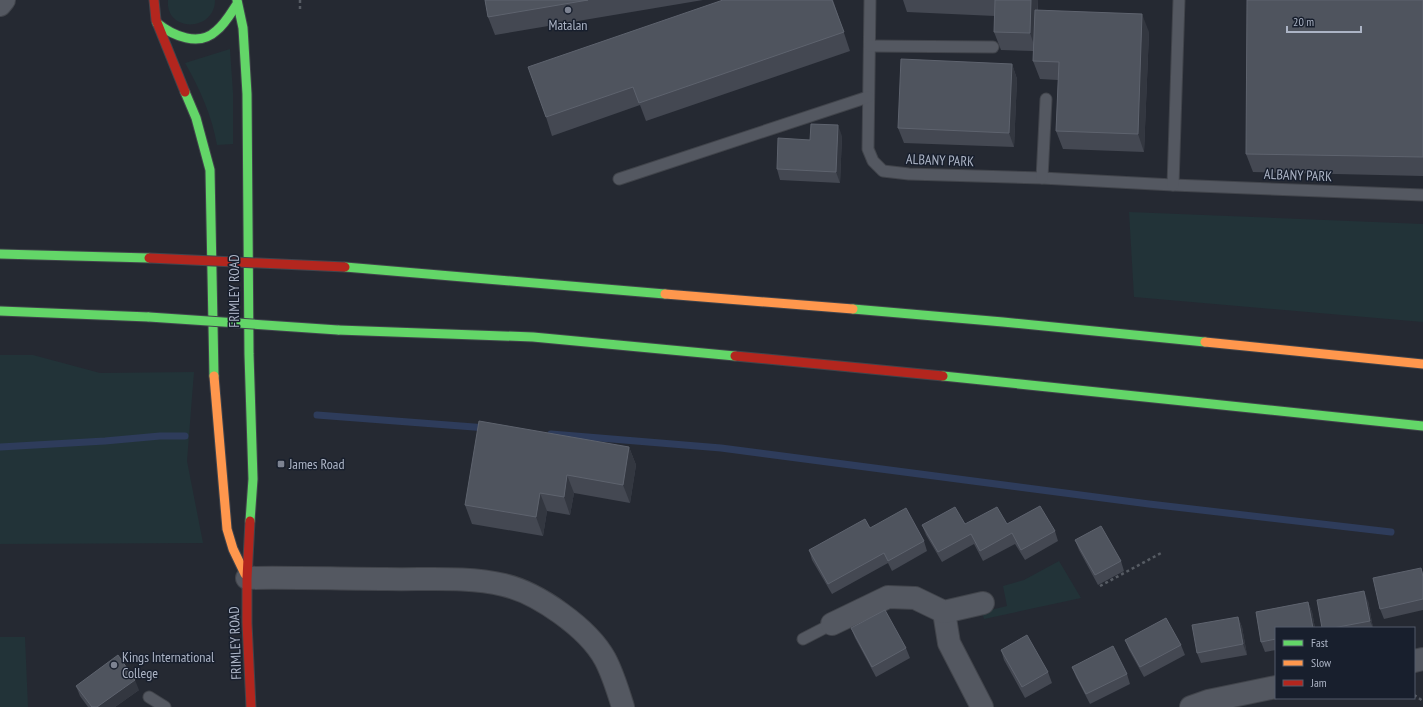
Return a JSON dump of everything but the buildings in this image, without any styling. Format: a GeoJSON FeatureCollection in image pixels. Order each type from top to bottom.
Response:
{"type":"FeatureCollection","features":[{"type":"Feature","properties":{"kind":"main road","name":"FRIMLEY ROAD"},"geometry":{"type":"LineString","coordinates":[[154,0],[157,23],[196,118],[210,170],[213,365],[227,529],[233,549],[247,578]]}},
{"type":"Feature","properties":{"kind":"main road","name":"FRIMLEY ROAD"},"geometry":{"type":"LineString","coordinates":[[157,23],[166,31],[180,37],[196,39],[206,37],[214,33],[223,24],[237,2]]}},
{"type":"Feature","properties":{"kind":"main road","name":"FRIMLEY ROAD"},"geometry":{"type":"LineString","coordinates":[[237,2],[243,28],[246,85],[249,354],[253,479],[247,578],[247,623],[251,707]]}},
{"type":"Feature","properties":{"kind":"main road"},"geometry":{"type":"LineString","coordinates":[[0,254],[149,258],[344,267],[1003,322],[1423,364]]}},
{"type":"Feature","properties":{"kind":"main road"},"geometry":{"type":"LineString","coordinates":[[0,311],[149,317],[338,330],[533,338],[835,365],[1423,426]]}},
{"type":"Feature","properties":{"kind":"main road"},"geometry":{"type":"LineString","coordinates":[[1353,419],[1423,432]]}},
{"type":"Feature","properties":{"kind":"street"},"geometry":{"type":"LineString","coordinates":[[0,6],[4,0]]}},
{"type":"Feature","properties":{"kind":"street"},"geometry":{"type":"LineString","coordinates":[[247,578],[285,577],[462,580],[506,585],[533,597],[572,621],[591,639],[605,658],[617,687],[623,707]]}},
{"type":"Feature","properties":{"kind":"street"},"geometry":{"type":"LineString","coordinates":[[832,624],[888,597],[915,598],[944,612],[983,603]]}},
{"type":"Feature","properties":{"kind":"street"},"geometry":{"type":"LineString","coordinates":[[944,612],[949,643],[982,707]]}},
{"type":"Feature","properties":{"kind":"street"},"geometry":{"type":"LineString","coordinates":[[1191,707],[1208,701],[1275,687]]}},
{"type":"Feature","properties":{"kind":"lane","name":"ALBANY PARK"},"geometry":{"type":"LineString","coordinates":[[870,0],[868,152],[875,164],[883,171],[909,174],[1042,178],[1423,195]]}},
{"type":"Feature","properties":{"kind":"lane"},"geometry":{"type":"LineString","coordinates":[[1173,185],[1179,0]]}},
{"type":"Feature","properties":{"kind":"lane"},"geometry":{"type":"LineString","coordinates":[[870,46],[993,47]]}},
{"type":"Feature","properties":{"kind":"lane"},"geometry":{"type":"LineString","coordinates":[[619,179],[868,97]]}},
{"type":"Feature","properties":{"kind":"lane"},"geometry":{"type":"LineString","coordinates":[[1042,178],[1046,99]]}},
{"type":"Feature","properties":{"kind":"lane"},"geometry":{"type":"LineString","coordinates":[[803,639],[832,624]]}},
{"type":"Feature","properties":{"kind":"lane"},"geometry":{"type":"LineString","coordinates":[[149,697],[165,707]]}},
{"type":"Feature","properties":{"kind":"path"},"geometry":{"type":"LineString","coordinates":[[300,0],[300,11]]}},
{"type":"Feature","properties":{"kind":"path"},"geometry":{"type":"LineString","coordinates":[[1100,586],[1162,552]]}},
{"type":"Feature","properties":{"kind":"shaded area"},"geometry":{"type":"Polygon","coordinates":[[[168,0],[215,0],[213,11],[207,18],[199,23],[190,24],[182,23],[174,18],[169,11],[168,0]]]}},
{"type":"Feature","properties":{"kind":"shaded area"},"geometry":{"type":"Polygon","coordinates":[[[230,49],[233,93],[233,144],[217,145],[205,103],[185,63],[230,49]]]}},
{"type":"Feature","properties":{"kind":"shaded area"},"geometry":{"type":"Polygon","coordinates":[[[1129,212],[1423,224],[1423,322],[1134,297],[1129,212]]]}},
{"type":"Feature","properties":{"kind":"shaded area"},"geometry":{"type":"Polygon","coordinates":[[[0,355],[33,355],[100,373],[194,372],[187,461],[203,543],[0,544],[0,355]]]}},
{"type":"Feature","properties":{"kind":"shaded area"},"geometry":{"type":"Polygon","coordinates":[[[1059,561],[1081,598],[984,619],[982,612],[1007,606],[1003,586],[1024,580],[1059,561]]]}},
{"type":"Feature","properties":{"kind":"shaded area"},"geometry":{"type":"Polygon","coordinates":[[[0,637],[25,637],[28,707],[0,707],[0,637]]]}},
{"type":"Feature","properties":{"kind":"waterway"},"geometry":{"type":"LineString","coordinates":[[317,415],[487,428]]}},
{"type":"Feature","properties":{"kind":"waterway"},"geometry":{"type":"LineString","coordinates":[[551,434],[721,448],[1149,504],[1391,532]]}},
{"type":"Feature","properties":{"kind":"waterway"},"geometry":{"type":"LineString","coordinates":[[0,447],[105,441],[160,436],[185,436]]}},
{"type":"Feature","properties":{"kind":"traffic: fast"},"geometry":{"type":"LineString","coordinates":[[237,0],[243,28],[247,94],[249,354],[253,479],[250,521]]}},
{"type":"Feature","properties":{"kind":"traffic: fast"},"geometry":{"type":"LineString","coordinates":[[157,23],[163,28],[186,38],[202,38],[209,36],[219,28],[237,4]]}},
{"type":"Feature","properties":{"kind":"traffic: fast"},"geometry":{"type":"LineString","coordinates":[[185,92],[196,118],[210,170],[214,376]]}},
{"type":"Feature","properties":{"kind":"traffic: fast"},"geometry":{"type":"LineString","coordinates":[[0,254],[149,258]]}},
{"type":"Feature","properties":{"kind":"traffic: fast"},"geometry":{"type":"LineString","coordinates":[[345,267],[665,294]]}},
{"type":"Feature","properties":{"kind":"traffic: fast"},"geometry":{"type":"LineString","coordinates":[[853,309],[1205,342]]}},
{"type":"Feature","properties":{"kind":"traffic: fast"},"geometry":{"type":"LineString","coordinates":[[0,311],[149,317]]}},
{"type":"Feature","properties":{"kind":"traffic: fast"},"geometry":{"type":"LineString","coordinates":[[149,317],[338,330]]}},
{"type":"Feature","properties":{"kind":"traffic: fast"},"geometry":{"type":"LineString","coordinates":[[338,330],[533,337],[735,356]]}},
{"type":"Feature","properties":{"kind":"traffic: fast"},"geometry":{"type":"LineString","coordinates":[[943,376],[1423,426]]}},
{"type":"Feature","properties":{"kind":"traffic: slow"},"geometry":{"type":"LineString","coordinates":[[665,294],[853,309]]}},
{"type":"Feature","properties":{"kind":"traffic: slow"},"geometry":{"type":"LineString","coordinates":[[1205,342],[1423,364]]}},
{"type":"Feature","properties":{"kind":"traffic: slow"},"geometry":{"type":"LineString","coordinates":[[214,376],[227,529],[233,549],[245,574]]}},
{"type":"Feature","properties":{"kind":"traffic: jam"},"geometry":{"type":"LineString","coordinates":[[154,0],[156,20],[185,92]]}},
{"type":"Feature","properties":{"kind":"traffic: jam"},"geometry":{"type":"LineString","coordinates":[[149,258],[345,267]]}},
{"type":"Feature","properties":{"kind":"traffic: jam"},"geometry":{"type":"LineString","coordinates":[[735,356],[943,376]]}},
{"type":"Feature","properties":{"kind":"traffic: jam"},"geometry":{"type":"LineString","coordinates":[[250,521],[247,578],[247,623],[251,707]]}},
{"type":"Feature","properties":{"kind":"place","name":"Matalan"},"geometry":{"type":"Point","coordinates":[568,10]}},
{"type":"Feature","properties":{"kind":"place","name":"James Road"},"geometry":{"type":"Point","coordinates":[281,464]}},
{"type":"Feature","properties":{"kind":"place","name":"Kings International College"},"geometry":{"type":"Point","coordinates":[114,665]}}]}
